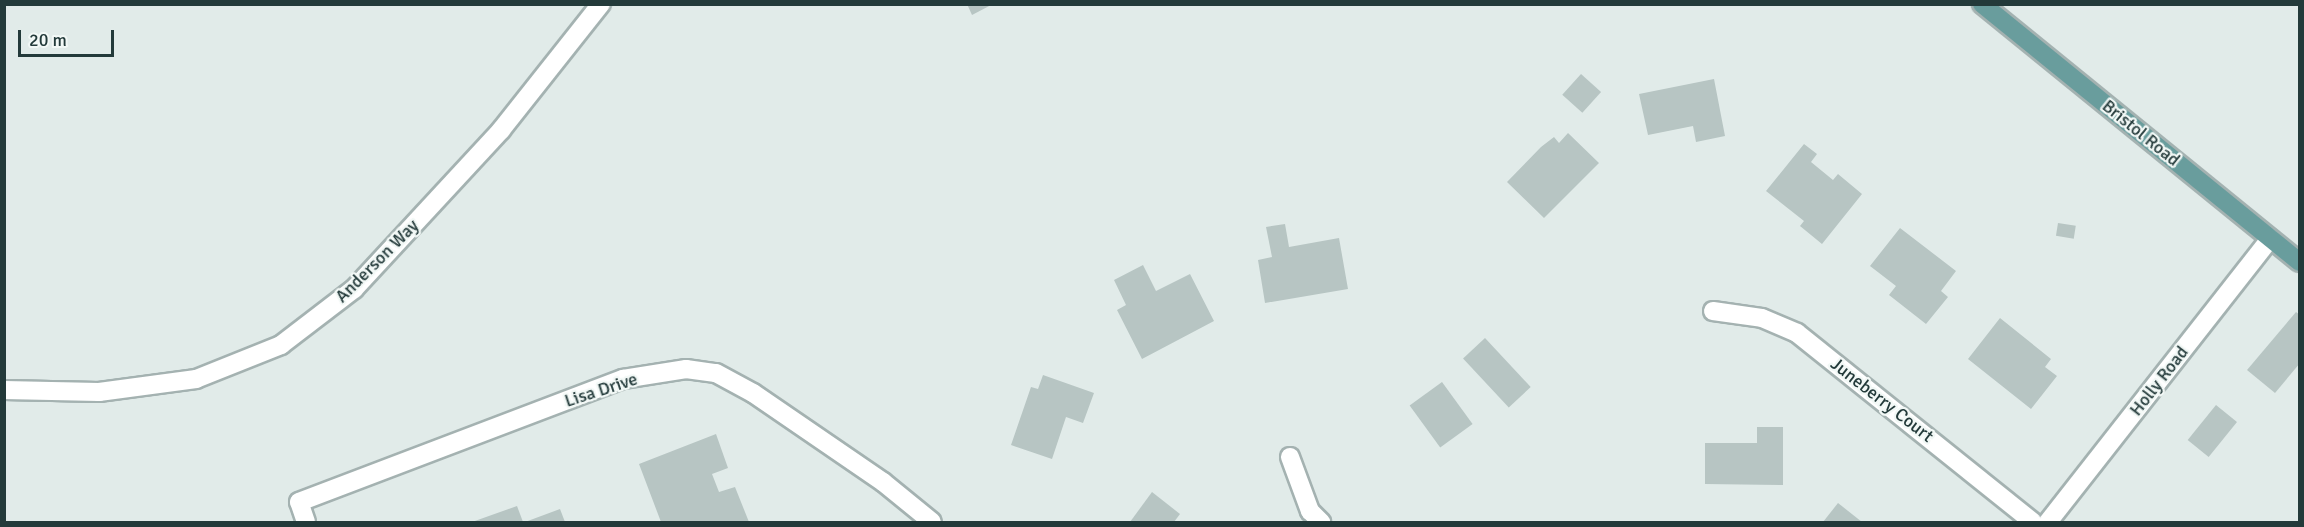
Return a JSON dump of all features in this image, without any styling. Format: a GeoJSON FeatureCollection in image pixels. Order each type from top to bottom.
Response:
{"type":"FeatureCollection","features":[{"type":"Feature","properties":{"kind":"main road","name":"Bristol Road"},"geometry":{"type":"LineString","coordinates":[[1982,4],[2300,262]]}},
{"type":"Feature","properties":{"kind":"street","name":"Anderson Way"},"geometry":{"type":"LineString","coordinates":[[4,390],[99,392],[196,379],[280,345],[354,289],[501,130],[601,4]]}},
{"type":"Feature","properties":{"kind":"street","name":"Holly Road"},"geometry":{"type":"LineString","coordinates":[[2048,522],[2270,239]]}},
{"type":"Feature","properties":{"kind":"street","name":"Juneberry Court"},"geometry":{"type":"LineString","coordinates":[[1713,311],[1762,318],[1797,333],[2033,522]]}},
{"type":"Feature","properties":{"kind":"street","name":"Lisa Drive"},"geometry":{"type":"LineString","coordinates":[[306,522],[299,502],[623,379],[686,369],[716,373],[753,393],[884,482],[932,522]]}},
{"type":"Feature","properties":{"kind":"street"},"geometry":{"type":"LineString","coordinates":[[1290,457],[1310,511],[1321,522]]}},
{"type":"Feature","properties":{"kind":"building"},"geometry":{"type":"Polygon","coordinates":[[[967,4],[993,4],[972,15],[967,4]]]}},
{"type":"Feature","properties":{"kind":"building"},"geometry":{"type":"Polygon","coordinates":[[[1581,74],[1601,92],[1582,113],[1562,95],[1581,74]]]}},
{"type":"Feature","properties":{"kind":"building"},"geometry":{"type":"Polygon","coordinates":[[[1714,79],[1725,136],[1696,142],[1693,126],[1648,135],[1639,94],[1714,79]]]}},
{"type":"Feature","properties":{"kind":"building"},"geometry":{"type":"Polygon","coordinates":[[[1568,133],[1599,163],[1544,218],[1507,182],[1541,147],[1554,137],[1559,143],[1568,133]]]}},
{"type":"Feature","properties":{"kind":"building"},"geometry":{"type":"Polygon","coordinates":[[[1804,144],[1817,154],[1811,162],[1833,180],[1838,174],[1862,194],[1822,244],[1800,226],[1804,221],[1766,191],[1804,144]]]}},
{"type":"Feature","properties":{"kind":"building"},"geometry":{"type":"Polygon","coordinates":[[[2058,223],[2076,226],[2074,239],[2056,236],[2058,223]]]}},
{"type":"Feature","properties":{"kind":"building"},"geometry":{"type":"Polygon","coordinates":[[[1285,224],[1289,247],[1339,238],[1348,289],[1265,303],[1258,260],[1272,257],[1266,227],[1285,224]]]}},
{"type":"Feature","properties":{"kind":"building"},"geometry":{"type":"Polygon","coordinates":[[[1900,228],[1956,271],[1941,291],[1948,297],[1926,324],[1889,295],[1896,286],[1870,266],[1900,228]]]}},
{"type":"Feature","properties":{"kind":"building"},"geometry":{"type":"Polygon","coordinates":[[[1143,265],[1156,291],[1190,274],[1214,321],[1142,359],[1117,310],[1126,305],[1114,280],[1143,265]]]}},
{"type":"Feature","properties":{"kind":"building"},"geometry":{"type":"Polygon","coordinates":[[[2296,312],[2300,315],[2300,363],[2275,393],[2247,370],[2296,312]]]}},
{"type":"Feature","properties":{"kind":"building"},"geometry":{"type":"Polygon","coordinates":[[[2000,318],[2051,359],[2045,367],[2057,376],[2031,409],[1968,359],[2000,318]]]}},
{"type":"Feature","properties":{"kind":"building"},"geometry":{"type":"Polygon","coordinates":[[[1485,338],[1531,387],[1509,407],[1463,358],[1485,338]]]}},
{"type":"Feature","properties":{"kind":"building"},"geometry":{"type":"Polygon","coordinates":[[[1043,375],[1094,393],[1083,423],[1066,417],[1052,459],[1011,445],[1031,387],[1038,389],[1043,375]]]}},
{"type":"Feature","properties":{"kind":"building"},"geometry":{"type":"Polygon","coordinates":[[[1442,382],[1473,424],[1440,448],[1410,406],[1442,382]]]}},
{"type":"Feature","properties":{"kind":"building"},"geometry":{"type":"Polygon","coordinates":[[[2216,405],[2237,422],[2209,457],[2188,440],[2216,405]]]}},
{"type":"Feature","properties":{"kind":"building"},"geometry":{"type":"Polygon","coordinates":[[[1757,427],[1783,427],[1783,485],[1705,484],[1705,443],[1757,443],[1757,427]]]}},
{"type":"Feature","properties":{"kind":"building"},"geometry":{"type":"Polygon","coordinates":[[[716,434],[728,468],[712,474],[719,492],[735,487],[749,522],[661,522],[639,464],[716,434]]]}},
{"type":"Feature","properties":{"kind":"building"},"geometry":{"type":"Polygon","coordinates":[[[1152,492],[1180,514],[1174,522],[1130,522],[1152,492]]]}},
{"type":"Feature","properties":{"kind":"building"},"geometry":{"type":"Polygon","coordinates":[[[1838,503],[1862,522],[1823,522],[1838,503]]]}},
{"type":"Feature","properties":{"kind":"building"},"geometry":{"type":"Polygon","coordinates":[[[517,506],[523,522],[472,522],[517,506]]]}},
{"type":"Feature","properties":{"kind":"building"},"geometry":{"type":"Polygon","coordinates":[[[560,509],[565,522],[525,522],[560,509]]]}}]}
